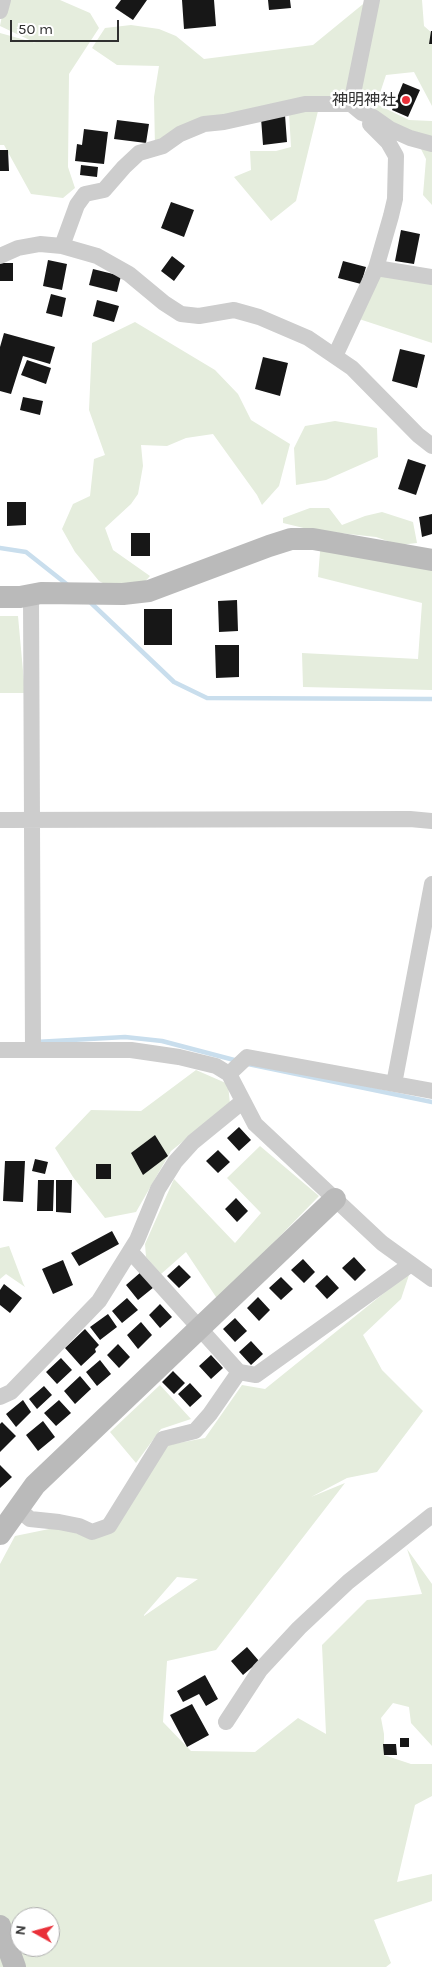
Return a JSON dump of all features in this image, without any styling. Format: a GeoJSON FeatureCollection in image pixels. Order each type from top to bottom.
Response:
{"type":"FeatureCollection","features":[{"type":"Feature","properties":{"kind":"street"},"geometry":{"type":"LineString","coordinates":[[0,11],[3,0]]}},
{"type":"Feature","properties":{"kind":"street"},"geometry":{"type":"LineString","coordinates":[[356,109],[372,0]]}},
{"type":"Feature","properties":{"kind":"street"},"geometry":{"type":"LineString","coordinates":[[62,246],[77,205],[85,194],[104,190],[139,153],[163,146],[180,134],[204,124],[224,122],[305,104],[356,109],[373,117],[390,129],[410,138],[432,144]]}},
{"type":"Feature","properties":{"kind":"street"},"geometry":{"type":"LineString","coordinates":[[335,356],[376,268],[393,207],[396,156],[388,142],[356,109]]}},
{"type":"Feature","properties":{"kind":"street"},"geometry":{"type":"LineString","coordinates":[[0,256],[18,248],[40,244],[62,246],[97,256],[129,274],[180,314],[200,316],[234,310],[260,317],[308,338],[352,368],[432,446]]}},
{"type":"Feature","properties":{"kind":"street"},"geometry":{"type":"LineString","coordinates":[[376,268],[432,277]]}},
{"type":"Feature","properties":{"kind":"street"},"geometry":{"type":"LineString","coordinates":[[0,597],[31,596],[42,593],[122,594],[149,591],[291,539],[313,539],[432,560]]}},
{"type":"Feature","properties":{"kind":"street"},"geometry":{"type":"LineString","coordinates":[[31,596],[33,1050]]}},
{"type":"Feature","properties":{"kind":"street"},"geometry":{"type":"LineString","coordinates":[[0,820],[410,819],[432,821]]}},
{"type":"Feature","properties":{"kind":"street"},"geometry":{"type":"LineString","coordinates":[[394,1084],[432,884]]}},
{"type":"Feature","properties":{"kind":"street"},"geometry":{"type":"LineString","coordinates":[[0,1050],[130,1050],[198,1061],[216,1066],[229,1074],[255,1124],[382,1243],[432,1279]]}},
{"type":"Feature","properties":{"kind":"street"},"geometry":{"type":"LineString","coordinates":[[229,1074],[247,1057],[432,1091]]}},
{"type":"Feature","properties":{"kind":"street"},"geometry":{"type":"LineString","coordinates":[[0,1397],[11,1392],[98,1301],[130,1251],[147,1218],[158,1189],[175,1162],[193,1142],[242,1102]]}},
{"type":"Feature","properties":{"kind":"street"},"geometry":{"type":"LineString","coordinates":[[7,1517],[35,1486],[335,1199]]}},
{"type":"Feature","properties":{"kind":"street"},"geometry":{"type":"LineString","coordinates":[[130,1251],[239,1372],[256,1375],[412,1264]]}},
{"type":"Feature","properties":{"kind":"street"},"geometry":{"type":"LineString","coordinates":[[7,1517],[58,1522],[79,1526],[92,1532],[108,1526],[162,1439],[195,1431],[210,1414],[239,1372]]}},
{"type":"Feature","properties":{"kind":"street"},"geometry":{"type":"LineString","coordinates":[[226,1722],[260,1670],[299,1628],[348,1582],[432,1515]]}},
{"type":"Feature","properties":{"kind":"street"},"geometry":{"type":"LineString","coordinates":[[0,1926],[15,1967]]}},
{"type":"Feature","properties":{"kind":"green space"},"geometry":{"type":"Polygon","coordinates":[[[5,0],[60,0],[90,13],[99,28],[69,74],[68,167],[75,188],[63,198],[31,194],[4,145],[0,145],[0,33],[36,43],[0,26],[5,0]]]}},
{"type":"Feature","properties":{"kind":"green space"},"geometry":{"type":"Polygon","coordinates":[[[368,0],[422,0],[424,26],[432,33],[432,106],[414,72],[386,75],[379,96],[374,103],[409,120],[432,121],[432,205],[423,195],[426,159],[414,135],[374,111],[372,106],[363,116],[339,105],[224,120],[155,148],[154,97],[159,66],[117,65],[92,48],[105,28],[131,25],[159,29],[176,36],[204,59],[313,45],[368,0]]]}},
{"type":"Feature","properties":{"kind":"green space"},"geometry":{"type":"Polygon","coordinates":[[[318,111],[296,201],[271,221],[234,177],[251,170],[250,151],[276,151],[291,147],[289,113],[318,111]]]}},
{"type":"Feature","properties":{"kind":"green space"},"geometry":{"type":"Polygon","coordinates":[[[376,268],[432,277],[432,343],[353,317],[376,268]]]}},
{"type":"Feature","properties":{"kind":"green space"},"geometry":{"type":"Polygon","coordinates":[[[135,322],[215,370],[238,394],[251,420],[290,444],[279,486],[262,505],[257,495],[213,434],[186,438],[167,446],[141,445],[143,466],[138,494],[131,504],[105,528],[113,550],[150,576],[142,585],[123,594],[99,581],[75,552],[62,529],[73,504],[90,496],[94,459],[105,455],[89,410],[92,343],[135,322]]]}},
{"type":"Feature","properties":{"kind":"green space"},"geometry":{"type":"Polygon","coordinates":[[[335,421],[377,428],[378,457],[326,480],[296,485],[294,448],[305,426],[335,421]]]}},
{"type":"Feature","properties":{"kind":"green space"},"geometry":{"type":"Polygon","coordinates":[[[310,508],[329,508],[342,525],[382,512],[413,522],[417,543],[399,545],[376,537],[312,530],[283,523],[283,518],[310,508]]]}},
{"type":"Feature","properties":{"kind":"green space"},"geometry":{"type":"Polygon","coordinates":[[[321,540],[432,560],[432,690],[303,687],[302,653],[418,659],[422,603],[318,577],[321,540]]]}},
{"type":"Feature","properties":{"kind":"green space"},"geometry":{"type":"Polygon","coordinates":[[[0,616],[18,616],[25,693],[0,693],[0,616]]]}},
{"type":"Feature","properties":{"kind":"green space"},"geometry":{"type":"Polygon","coordinates":[[[196,1070],[228,1084],[230,1104],[171,1151],[136,1212],[105,1218],[73,1177],[55,1148],[91,1110],[141,1111],[196,1070]]]}},
{"type":"Feature","properties":{"kind":"green space"},"geometry":{"type":"Polygon","coordinates":[[[260,1146],[319,1196],[218,1300],[186,1252],[161,1274],[146,1257],[145,1244],[174,1179],[235,1243],[261,1213],[227,1178],[260,1146]]]}},
{"type":"Feature","properties":{"kind":"green space"},"geometry":{"type":"Polygon","coordinates":[[[9,1246],[25,1287],[6,1274],[0,1279],[0,1248],[9,1246]]]}},
{"type":"Feature","properties":{"kind":"green space"},"geometry":{"type":"Polygon","coordinates":[[[410,1272],[401,1299],[363,1335],[382,1370],[423,1411],[377,1472],[347,1478],[311,1497],[345,1483],[216,1650],[167,1661],[163,1722],[191,1751],[255,1752],[298,1718],[326,1734],[322,1645],[367,1600],[422,1594],[407,1549],[432,1584],[432,1746],[411,1723],[409,1707],[393,1703],[381,1718],[384,1734],[384,1755],[411,1764],[432,1764],[432,1796],[415,1805],[397,1882],[432,1874],[432,1901],[374,1920],[391,1963],[386,1967],[0,1967],[0,1564],[15,1536],[54,1528],[91,1534],[168,1445],[205,1438],[242,1385],[265,1389],[410,1272]],[[177,1577],[144,1616],[198,1579],[177,1577]]]}},
{"type":"Feature","properties":{"kind":"green space"},"geometry":{"type":"Polygon","coordinates":[[[160,1385],[191,1419],[161,1429],[136,1463],[110,1432],[160,1385]]]}},
{"type":"Feature","properties":{"kind":"building"},"geometry":{"type":"Polygon","coordinates":[[[121,0],[147,0],[133,20],[115,8],[121,0]]]}},
{"type":"Feature","properties":{"kind":"building"},"geometry":{"type":"Polygon","coordinates":[[[182,0],[214,0],[216,26],[184,29],[182,0]]]}},
{"type":"Feature","properties":{"kind":"building"},"geometry":{"type":"Polygon","coordinates":[[[268,0],[290,0],[291,8],[269,10],[268,0]]]}},
{"type":"Feature","properties":{"kind":"building"},"geometry":{"type":"Polygon","coordinates":[[[431,31],[432,44],[429,44],[431,31]]]}},
{"type":"Feature","properties":{"kind":"building","name":"神明神社"},"geometry":{"type":"Polygon","coordinates":[[[403,83],[420,90],[408,117],[392,110],[403,83]]]}},
{"type":"Feature","properties":{"kind":"building"},"geometry":{"type":"Polygon","coordinates":[[[285,115],[287,142],[263,145],[261,118],[285,115]]]}},
{"type":"Feature","properties":{"kind":"building"},"geometry":{"type":"Polygon","coordinates":[[[117,120],[149,124],[146,143],[114,139],[117,120]]]}},
{"type":"Feature","properties":{"kind":"building"},"geometry":{"type":"Polygon","coordinates":[[[84,129],[108,132],[104,164],[75,161],[77,144],[82,145],[84,129]]]}},
{"type":"Feature","properties":{"kind":"building"},"geometry":{"type":"Polygon","coordinates":[[[0,150],[8,150],[9,171],[0,171],[0,150]]]}},
{"type":"Feature","properties":{"kind":"building"},"geometry":{"type":"Polygon","coordinates":[[[81,165],[98,167],[97,177],[80,175],[81,165]]]}},
{"type":"Feature","properties":{"kind":"building"},"geometry":{"type":"Polygon","coordinates":[[[171,202],[194,210],[184,237],[161,228],[171,202]]]}},
{"type":"Feature","properties":{"kind":"building"},"geometry":{"type":"Polygon","coordinates":[[[401,230],[420,234],[414,264],[395,261],[401,230]]]}},
{"type":"Feature","properties":{"kind":"building"},"geometry":{"type":"Polygon","coordinates":[[[172,256],[185,266],[174,281],[161,271],[172,256]]]}},
{"type":"Feature","properties":{"kind":"building"},"geometry":{"type":"Polygon","coordinates":[[[48,260],[67,264],[62,290],[43,286],[48,260]]]}},
{"type":"Feature","properties":{"kind":"building"},"geometry":{"type":"Polygon","coordinates":[[[343,261],[366,267],[361,284],[338,278],[343,261]]]}},
{"type":"Feature","properties":{"kind":"building"},"geometry":{"type":"Polygon","coordinates":[[[0,263],[13,263],[13,281],[0,281],[0,263]]]}},
{"type":"Feature","properties":{"kind":"building"},"geometry":{"type":"Polygon","coordinates":[[[93,269],[121,276],[117,292],[89,285],[93,269]]]}},
{"type":"Feature","properties":{"kind":"building"},"geometry":{"type":"Polygon","coordinates":[[[51,294],[66,298],[62,317],[46,313],[51,294]]]}},
{"type":"Feature","properties":{"kind":"building"},"geometry":{"type":"Polygon","coordinates":[[[97,300],[119,306],[114,322],[93,316],[97,300]]]}},
{"type":"Feature","properties":{"kind":"building"},"geometry":{"type":"Polygon","coordinates":[[[4,333],[55,347],[50,364],[23,356],[11,394],[0,391],[0,347],[4,333]]]}},
{"type":"Feature","properties":{"kind":"building"},"geometry":{"type":"Polygon","coordinates":[[[400,349],[425,355],[417,388],[392,381],[400,349]]]}},
{"type":"Feature","properties":{"kind":"building"},"geometry":{"type":"Polygon","coordinates":[[[263,357],[288,363],[280,396],[255,389],[263,357]]]}},
{"type":"Feature","properties":{"kind":"building"},"geometry":{"type":"Polygon","coordinates":[[[27,360],[51,368],[46,384],[21,375],[27,360]]]}},
{"type":"Feature","properties":{"kind":"building"},"geometry":{"type":"Polygon","coordinates":[[[23,397],[43,401],[40,415],[20,410],[23,397]]]}},
{"type":"Feature","properties":{"kind":"building"},"geometry":{"type":"Polygon","coordinates":[[[408,459],[426,465],[416,495],[398,489],[408,459]]]}},
{"type":"Feature","properties":{"kind":"building"},"geometry":{"type":"Polygon","coordinates":[[[7,502],[26,502],[26,525],[7,526],[7,502]]]}},
{"type":"Feature","properties":{"kind":"building"},"geometry":{"type":"Polygon","coordinates":[[[432,514],[432,534],[422,537],[419,517],[432,514]]]}},
{"type":"Feature","properties":{"kind":"building"},"geometry":{"type":"Polygon","coordinates":[[[131,533],[150,533],[150,556],[131,556],[131,533]]]}},
{"type":"Feature","properties":{"kind":"building"},"geometry":{"type":"Polygon","coordinates":[[[237,600],[238,631],[219,632],[218,601],[237,600]]]}},
{"type":"Feature","properties":{"kind":"building"},"geometry":{"type":"Polygon","coordinates":[[[144,609],[172,609],[172,645],[144,645],[144,609]]]}},
{"type":"Feature","properties":{"kind":"building"},"geometry":{"type":"Polygon","coordinates":[[[215,645],[239,645],[239,677],[216,678],[215,645]]]}},
{"type":"Feature","properties":{"kind":"building"},"geometry":{"type":"Polygon","coordinates":[[[239,1127],[251,1140],[239,1151],[227,1138],[239,1127]]]}},
{"type":"Feature","properties":{"kind":"building"},"geometry":{"type":"Polygon","coordinates":[[[155,1135],[168,1156],[143,1175],[131,1153],[155,1135]]]}},
{"type":"Feature","properties":{"kind":"building"},"geometry":{"type":"Polygon","coordinates":[[[218,1150],[230,1162],[218,1173],[206,1161],[218,1150]]]}},
{"type":"Feature","properties":{"kind":"building"},"geometry":{"type":"Polygon","coordinates":[[[35,1159],[48,1162],[45,1174],[32,1171],[35,1159]]]}},
{"type":"Feature","properties":{"kind":"building"},"geometry":{"type":"Polygon","coordinates":[[[5,1161],[25,1161],[23,1202],[3,1201],[5,1161]]]}},
{"type":"Feature","properties":{"kind":"building"},"geometry":{"type":"Polygon","coordinates":[[[96,1164],[111,1164],[111,1179],[96,1179],[96,1164]]]}},
{"type":"Feature","properties":{"kind":"building"},"geometry":{"type":"Polygon","coordinates":[[[38,1180],[54,1180],[53,1211],[37,1211],[38,1180]]]}},
{"type":"Feature","properties":{"kind":"building"},"geometry":{"type":"Polygon","coordinates":[[[56,1180],[72,1180],[71,1213],[56,1212],[56,1180]]]}},
{"type":"Feature","properties":{"kind":"building"},"geometry":{"type":"Polygon","coordinates":[[[236,1198],[248,1211],[237,1222],[225,1209],[236,1198]]]}},
{"type":"Feature","properties":{"kind":"building"},"geometry":{"type":"Polygon","coordinates":[[[112,1231],[119,1244],[79,1266],[71,1253],[112,1231]]]}},
{"type":"Feature","properties":{"kind":"building"},"geometry":{"type":"Polygon","coordinates":[[[354,1257],[366,1270],[355,1281],[342,1268],[354,1257]]]}},
{"type":"Feature","properties":{"kind":"building"},"geometry":{"type":"Polygon","coordinates":[[[303,1259],[315,1272],[304,1283],[291,1270],[303,1259]]]}},
{"type":"Feature","properties":{"kind":"building"},"geometry":{"type":"Polygon","coordinates":[[[63,1260],[73,1285],[53,1294],[42,1269],[63,1260]]]}},
{"type":"Feature","properties":{"kind":"building"},"geometry":{"type":"Polygon","coordinates":[[[179,1265],[191,1277],[179,1288],[167,1276],[179,1265]]]}},
{"type":"Feature","properties":{"kind":"building"},"geometry":{"type":"Polygon","coordinates":[[[141,1272],[154,1287],[138,1300],[126,1285],[141,1272]]]}},
{"type":"Feature","properties":{"kind":"building"},"geometry":{"type":"Polygon","coordinates":[[[327,1275],[339,1288],[327,1299],[315,1286],[327,1275]]]}},
{"type":"Feature","properties":{"kind":"building"},"geometry":{"type":"Polygon","coordinates":[[[281,1277],[293,1289],[281,1300],[269,1288],[281,1277]]]}},
{"type":"Feature","properties":{"kind":"building"},"geometry":{"type":"Polygon","coordinates":[[[4,1284],[22,1298],[10,1313],[0,1305],[0,1290],[4,1284]]]}},
{"type":"Feature","properties":{"kind":"building"},"geometry":{"type":"Polygon","coordinates":[[[258,1297],[270,1310],[259,1321],[247,1308],[258,1297]]]}},
{"type":"Feature","properties":{"kind":"building"},"geometry":{"type":"Polygon","coordinates":[[[127,1298],[138,1310],[122,1323],[112,1311],[127,1298]]]}},
{"type":"Feature","properties":{"kind":"building"},"geometry":{"type":"Polygon","coordinates":[[[160,1304],[172,1317],[160,1328],[149,1315],[160,1304]]]}},
{"type":"Feature","properties":{"kind":"building"},"geometry":{"type":"Polygon","coordinates":[[[108,1314],[117,1327],[100,1340],[90,1327],[108,1314]]]}},
{"type":"Feature","properties":{"kind":"building"},"geometry":{"type":"Polygon","coordinates":[[[235,1318],[247,1331],[235,1342],[223,1329],[235,1318]]]}},
{"type":"Feature","properties":{"kind":"building"},"geometry":{"type":"Polygon","coordinates":[[[141,1322],[152,1335],[138,1349],[127,1335],[141,1322]]]}},
{"type":"Feature","properties":{"kind":"building"},"geometry":{"type":"Polygon","coordinates":[[[85,1329],[99,1345],[95,1349],[96,1352],[81,1366],[65,1348],[85,1329]]]}},
{"type":"Feature","properties":{"kind":"building"},"geometry":{"type":"Polygon","coordinates":[[[251,1341],[263,1354],[251,1365],[239,1352],[251,1341]]]}},
{"type":"Feature","properties":{"kind":"building"},"geometry":{"type":"Polygon","coordinates":[[[118,1344],[130,1357],[119,1368],[107,1355],[118,1344]]]}},
{"type":"Feature","properties":{"kind":"building"},"geometry":{"type":"Polygon","coordinates":[[[211,1355],[223,1368],[211,1379],[199,1366],[211,1355]]]}},
{"type":"Feature","properties":{"kind":"building"},"geometry":{"type":"Polygon","coordinates":[[[61,1358],[72,1370],[57,1384],[46,1372],[61,1358]]]}},
{"type":"Feature","properties":{"kind":"building"},"geometry":{"type":"Polygon","coordinates":[[[100,1360],[111,1374],[97,1386],[86,1372],[100,1360]]]}},
{"type":"Feature","properties":{"kind":"building"},"geometry":{"type":"Polygon","coordinates":[[[173,1371],[185,1383],[174,1394],[162,1382],[173,1371]]]}},
{"type":"Feature","properties":{"kind":"building"},"geometry":{"type":"Polygon","coordinates":[[[80,1376],[91,1389],[75,1404],[64,1391],[80,1376]]]}},
{"type":"Feature","properties":{"kind":"building"},"geometry":{"type":"Polygon","coordinates":[[[190,1383],[202,1396],[190,1407],[178,1394],[190,1383]]]}},
{"type":"Feature","properties":{"kind":"building"},"geometry":{"type":"Polygon","coordinates":[[[44,1386],[52,1395],[37,1409],[29,1399],[44,1386]]]}},
{"type":"Feature","properties":{"kind":"building"},"geometry":{"type":"Polygon","coordinates":[[[23,1400],[31,1412],[16,1427],[6,1414],[23,1400]]]}},
{"type":"Feature","properties":{"kind":"building"},"geometry":{"type":"Polygon","coordinates":[[[59,1400],[71,1413],[56,1426],[44,1413],[59,1400]]]}},
{"type":"Feature","properties":{"kind":"building"},"geometry":{"type":"Polygon","coordinates":[[[43,1421],[55,1437],[38,1451],[26,1435],[43,1421]]]}},
{"type":"Feature","properties":{"kind":"building"},"geometry":{"type":"Polygon","coordinates":[[[2,1422],[16,1436],[0,1452],[0,1424],[2,1422]]]}},
{"type":"Feature","properties":{"kind":"building"},"geometry":{"type":"Polygon","coordinates":[[[0,1465],[12,1477],[0,1488],[0,1465]]]}},
{"type":"Feature","properties":{"kind":"building"},"geometry":{"type":"Polygon","coordinates":[[[247,1647],[259,1661],[243,1675],[231,1661],[247,1647]]]}},
{"type":"Feature","properties":{"kind":"building"},"geometry":{"type":"Polygon","coordinates":[[[205,1675],[218,1699],[206,1706],[199,1694],[183,1702],[177,1691],[205,1675]]]}},
{"type":"Feature","properties":{"kind":"building"},"geometry":{"type":"Polygon","coordinates":[[[192,1704],[209,1735],[187,1747],[170,1715],[192,1704]]]}},
{"type":"Feature","properties":{"kind":"building"},"geometry":{"type":"Polygon","coordinates":[[[400,1738],[409,1738],[409,1747],[400,1747],[400,1738]]]}},
{"type":"Feature","properties":{"kind":"building"},"geometry":{"type":"Polygon","coordinates":[[[383,1744],[396,1744],[397,1755],[384,1755],[383,1744]]]}},
{"type":"Feature","properties":{"kind":"waterway"},"geometry":{"type":"LineString","coordinates":[[0,548],[26,552],[69,586]]}},
{"type":"Feature","properties":{"kind":"waterway"},"geometry":{"type":"LineString","coordinates":[[89,601],[174,682],[207,698],[432,699]]}},
{"type":"Feature","properties":{"kind":"waterway"},"geometry":{"type":"LineString","coordinates":[[36,1042],[125,1037],[162,1041],[238,1061]]}},
{"type":"Feature","properties":{"kind":"waterway"},"geometry":{"type":"LineString","coordinates":[[248,1064],[432,1102]]}},
{"type":"Feature","properties":{"kind":"place","name":"神明神社"},"geometry":{"type":"Point","coordinates":[406,100]}}]}
